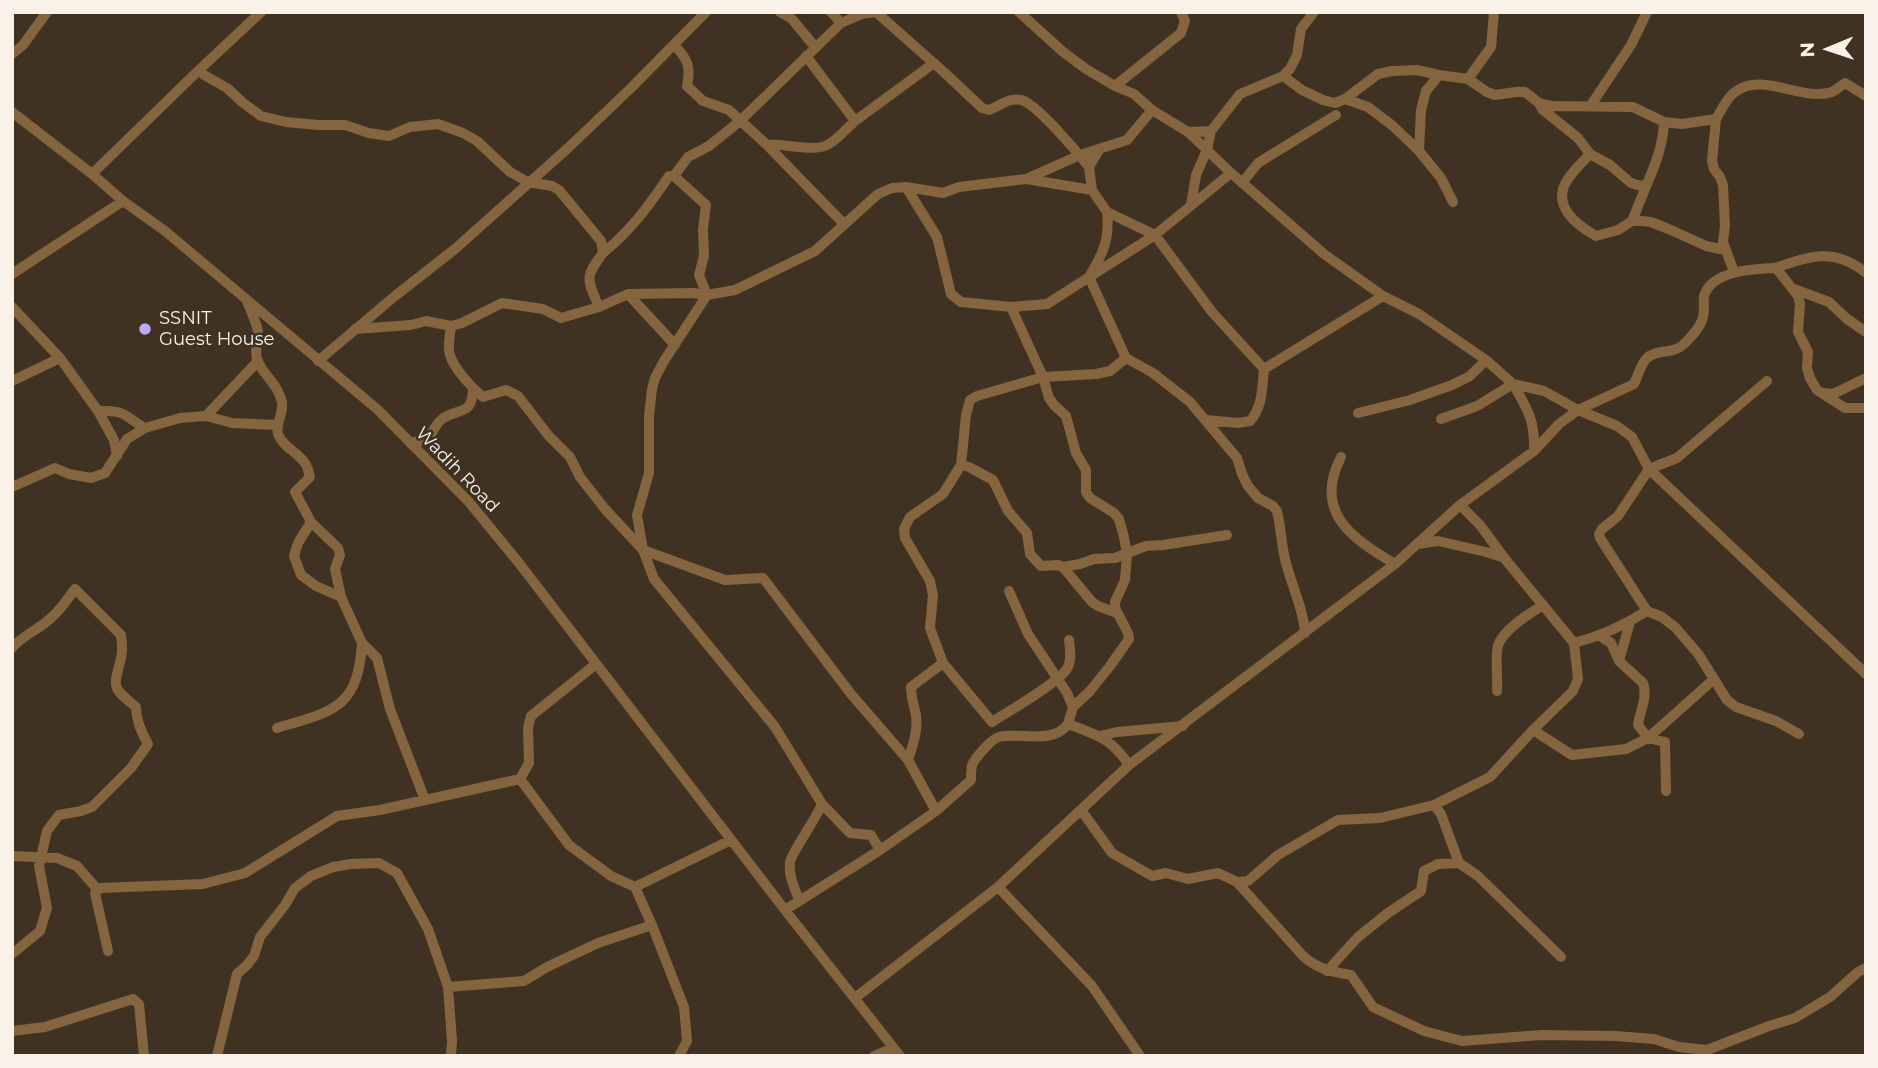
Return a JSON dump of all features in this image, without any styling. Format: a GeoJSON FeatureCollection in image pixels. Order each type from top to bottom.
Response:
{"type":"FeatureCollection","features":[{"type":"Feature","properties":{"kind":"street"},"geometry":{"type":"LineString","coordinates":[[12,54],[23,45],[47,12]]}},
{"type":"Feature","properties":{"kind":"street"},"geometry":{"type":"LineString","coordinates":[[92,174],[261,12]]}},
{"type":"Feature","properties":{"kind":"street"},"geometry":{"type":"LineString","coordinates":[[318,361],[455,249],[568,148],[706,12]]}},
{"type":"Feature","properties":{"kind":"street"},"geometry":{"type":"LineString","coordinates":[[780,12],[792,19],[815,47]]}},
{"type":"Feature","properties":{"kind":"street"},"geometry":{"type":"LineString","coordinates":[[831,12],[841,23]]}},
{"type":"Feature","properties":{"kind":"street"},"geometry":{"type":"LineString","coordinates":[[599,307],[588,281],[591,268],[641,216],[669,176],[674,176],[688,157],[709,146],[740,121],[841,23],[862,13],[875,12],[982,108],[989,110],[1008,100],[1019,99],[1030,104],[1080,155],[1089,167],[1092,190],[1107,212],[1109,226],[1101,257],[1089,277]]}},
{"type":"Feature","properties":{"kind":"street"},"geometry":{"type":"LineString","coordinates":[[1019,12],[1086,69],[1134,94],[1152,110],[1188,132],[1324,254],[1383,296],[1419,313],[1486,360],[1513,384],[1530,413],[1534,452]]}},
{"type":"Feature","properties":{"kind":"street"},"geometry":{"type":"LineString","coordinates":[[1115,86],[1181,33],[1185,21],[1181,12]]}},
{"type":"Feature","properties":{"kind":"street"},"geometry":{"type":"LineString","coordinates":[[1191,205],[1196,176],[1208,150],[1211,131],[1240,94],[1283,76],[1290,69],[1297,55],[1301,29],[1314,12]]}},
{"type":"Feature","properties":{"kind":"street"},"geometry":{"type":"LineString","coordinates":[[1468,79],[1491,47],[1494,12]]}},
{"type":"Feature","properties":{"kind":"street"},"geometry":{"type":"LineString","coordinates":[[1591,105],[1631,45],[1647,12]]}},
{"type":"Feature","properties":{"kind":"street"},"geometry":{"type":"LineString","coordinates":[[674,45],[684,55],[690,71],[687,86],[703,101],[729,110],[844,224]]}},
{"type":"Feature","properties":{"kind":"street"},"geometry":{"type":"LineString","coordinates":[[806,56],[855,121]]}},
{"type":"Feature","properties":{"kind":"street"},"geometry":{"type":"LineString","coordinates":[[767,145],[778,143],[827,146],[855,121],[934,63]]}},
{"type":"Feature","properties":{"kind":"street"},"geometry":{"type":"LineString","coordinates":[[199,70],[227,88],[261,116],[286,122],[345,125],[388,136],[410,127],[438,124],[477,141],[510,172],[528,182],[552,186],[559,190],[601,241],[603,253]]}},
{"type":"Feature","properties":{"kind":"street"},"geometry":{"type":"LineString","coordinates":[[1283,76],[1302,90],[1335,103],[1345,99],[1378,74],[1416,70],[1468,79],[1495,95],[1525,92],[1539,103],[1552,106],[1633,107],[1664,122],[1682,124],[1716,119]]}},
{"type":"Feature","properties":{"kind":"street"},"geometry":{"type":"LineString","coordinates":[[1419,151],[1421,110],[1426,91],[1439,75]]}},
{"type":"Feature","properties":{"kind":"street"},"geometry":{"type":"LineString","coordinates":[[1734,272],[1723,242],[1723,185],[1712,161],[1716,119],[1734,92],[1753,85],[1819,94],[1833,92],[1845,83],[1866,96]]}},
{"type":"Feature","properties":{"kind":"street"},"geometry":{"type":"LineString","coordinates":[[1345,99],[1368,107],[1393,126],[1419,151],[1441,178],[1453,202]]}},
{"type":"Feature","properties":{"kind":"street"},"geometry":{"type":"LineString","coordinates":[[1539,103],[1542,109],[1578,138],[1590,154],[1610,165],[1631,183],[1639,200]]}},
{"type":"Feature","properties":{"kind":"street"},"geometry":{"type":"LineString","coordinates":[[1026,179],[1080,155],[1127,140],[1152,110]]}},
{"type":"Feature","properties":{"kind":"street","name":"Wadih Road"},"geometry":{"type":"LineString","coordinates":[[12,112],[123,201],[165,231],[377,409],[469,502],[897,1052]]}},
{"type":"Feature","properties":{"kind":"street"},"geometry":{"type":"LineString","coordinates":[[1242,183],[1258,163],[1336,115]]}},
{"type":"Feature","properties":{"kind":"street"},"geometry":{"type":"LineString","coordinates":[[1632,221],[1664,139],[1664,122]]}},
{"type":"Feature","properties":{"kind":"street"},"geometry":{"type":"LineString","coordinates":[[1188,132],[1211,131]]}},
{"type":"Feature","properties":{"kind":"street"},"geometry":{"type":"LineString","coordinates":[[1089,167],[1099,150]]}},
{"type":"Feature","properties":{"kind":"street"},"geometry":{"type":"LineString","coordinates":[[1590,154],[1572,174],[1562,198],[1571,218],[1596,236],[1618,230],[1632,221],[1651,222],[1706,246],[1725,250]]}},
{"type":"Feature","properties":{"kind":"street"},"geometry":{"type":"LineString","coordinates":[[906,187],[937,237],[951,294],[961,302],[1011,307],[1047,304],[1155,234],[1231,173]]}},
{"type":"Feature","properties":{"kind":"street"},"geometry":{"type":"LineString","coordinates":[[674,176],[706,205],[704,256],[699,275],[707,295]]}},
{"type":"Feature","properties":{"kind":"street"},"geometry":{"type":"LineString","coordinates":[[355,329],[411,325],[426,321],[451,326],[502,303],[543,309],[561,318],[599,307],[628,294],[707,295],[735,289],[815,251],[878,194],[892,188],[906,187],[943,193],[959,187],[1026,179],[1092,190]]}},
{"type":"Feature","properties":{"kind":"street"},"geometry":{"type":"LineString","coordinates":[[1631,183],[1642,186],[1647,184]]}},
{"type":"Feature","properties":{"kind":"street"},"geometry":{"type":"LineString","coordinates":[[12,274],[123,201]]}},
{"type":"Feature","properties":{"kind":"street"},"geometry":{"type":"LineString","coordinates":[[1107,212],[1155,234],[1212,312],[1264,369],[1262,393],[1256,414],[1250,421],[1238,423],[1206,420]]}},
{"type":"Feature","properties":{"kind":"street"},"geometry":{"type":"LineString","coordinates":[[855,998],[998,887],[1129,765],[1395,564],[1460,505],[1534,452],[1559,424],[1578,410],[1634,384],[1643,364],[1652,354],[1678,350],[1683,346],[1703,318],[1704,297],[1712,285],[1734,272],[1776,268],[1797,260],[1825,255],[1855,264],[1866,273]]}},
{"type":"Feature","properties":{"kind":"street"},"geometry":{"type":"LineString","coordinates":[[1776,268],[1794,289],[1800,304],[1798,332],[1808,352],[1807,368],[1817,390],[1845,408],[1866,408]]}},
{"type":"Feature","properties":{"kind":"street"},"geometry":{"type":"LineString","coordinates":[[1089,277],[1126,358],[1153,373],[1190,402],[1237,458],[1248,486],[1258,498],[1277,511],[1284,555],[1301,607],[1305,633]]}},
{"type":"Feature","properties":{"kind":"street"},"geometry":{"type":"LineString","coordinates":[[1794,289],[1829,302],[1866,332]]}},
{"type":"Feature","properties":{"kind":"street"},"geometry":{"type":"LineString","coordinates":[[628,294],[675,345]]}},
{"type":"Feature","properties":{"kind":"street"},"geometry":{"type":"LineString","coordinates":[[707,295],[664,361],[652,389],[649,473],[637,515],[643,550],[654,579],[775,727],[822,804],[850,833],[871,835],[880,850]]}},
{"type":"Feature","properties":{"kind":"street"},"geometry":{"type":"LineString","coordinates":[[1264,369],[1383,296]]}},
{"type":"Feature","properties":{"kind":"street"},"geometry":{"type":"LineString","coordinates":[[247,300],[258,332],[255,351],[258,361],[261,369],[278,388],[283,405],[277,425],[278,433],[281,441],[307,465],[310,477],[295,492],[310,522],[338,548],[340,555],[335,569],[341,597],[362,643],[377,658],[390,709],[425,800]]}},
{"type":"Feature","properties":{"kind":"street"},"geometry":{"type":"LineString","coordinates":[[12,307],[60,358],[98,411],[114,440],[117,456]]}},
{"type":"Feature","properties":{"kind":"street"},"geometry":{"type":"LineString","coordinates":[[785,910],[936,811],[971,780],[971,763],[988,744],[999,737],[1063,731],[1073,707],[1090,691],[1129,639],[1115,608],[1115,601],[1125,580],[1127,554],[1119,519],[1090,498],[1086,492],[1086,470],[1076,453],[1069,423],[1049,398],[1043,377],[1011,307]]}},
{"type":"Feature","properties":{"kind":"street"},"geometry":{"type":"LineString","coordinates":[[451,326],[449,353],[454,364],[474,389],[483,397],[506,390],[518,396],[548,435],[570,457],[580,477],[605,509],[643,550],[725,580],[763,578],[851,694],[908,760],[936,811]]}},
{"type":"Feature","properties":{"kind":"street"},"geometry":{"type":"LineString","coordinates":[[12,381],[60,358]]}},
{"type":"Feature","properties":{"kind":"street"},"geometry":{"type":"LineString","coordinates":[[999,737],[992,722],[943,663],[930,628],[933,596],[930,582],[905,538],[904,529],[910,517],[943,494],[961,465],[970,400],[1043,377],[1110,371],[1126,358]]}},
{"type":"Feature","properties":{"kind":"street"},"geometry":{"type":"LineString","coordinates":[[1358,414],[1452,385],[1470,376],[1486,360]]}},
{"type":"Feature","properties":{"kind":"street"},"geometry":{"type":"LineString","coordinates":[[206,416],[258,361]]}},
{"type":"Feature","properties":{"kind":"street"},"geometry":{"type":"LineString","coordinates":[[1817,390],[1833,394],[1866,378]]}},
{"type":"Feature","properties":{"kind":"street"},"geometry":{"type":"LineString","coordinates":[[1767,382],[1676,458],[1649,469],[1618,516],[1599,534],[1647,611],[1662,617],[1676,628],[1699,655],[1727,700],[1736,707],[1776,721],[1799,734]]}},
{"type":"Feature","properties":{"kind":"street"},"geometry":{"type":"LineString","coordinates":[[1441,419],[1477,406],[1513,384],[1544,391],[1578,410],[1617,426],[1632,437],[1649,469],[1866,674]]}},
{"type":"Feature","properties":{"kind":"street"},"geometry":{"type":"LineString","coordinates":[[410,443],[429,439],[443,418],[465,410],[473,401],[474,389]]}},
{"type":"Feature","properties":{"kind":"street"},"geometry":{"type":"LineString","coordinates":[[98,411],[125,414],[145,428]]}},
{"type":"Feature","properties":{"kind":"street"},"geometry":{"type":"LineString","coordinates":[[12,487],[55,468],[91,478],[105,473],[127,439],[145,428],[180,418],[206,416],[232,422],[277,425]]}},
{"type":"Feature","properties":{"kind":"street"},"geometry":{"type":"LineString","coordinates":[[1341,457],[1331,483],[1332,505],[1337,517],[1358,539],[1395,564]]}},
{"type":"Feature","properties":{"kind":"street"},"geometry":{"type":"LineString","coordinates":[[961,465],[993,480],[1008,511],[1027,533],[1030,554],[1034,560],[1041,566],[1063,567],[1092,602],[1117,613]]}},
{"type":"Feature","properties":{"kind":"street"},"geometry":{"type":"LineString","coordinates":[[1237,882],[1248,881],[1278,855],[1338,820],[1380,818],[1434,806],[1490,777],[1573,691],[1578,679],[1574,643],[1480,525],[1460,505]]}},
{"type":"Feature","properties":{"kind":"street"},"geometry":{"type":"LineString","coordinates":[[310,522],[293,556],[301,575],[316,586],[341,597]]}},
{"type":"Feature","properties":{"kind":"street"},"geometry":{"type":"LineString","coordinates":[[1480,525],[1486,552]]}},
{"type":"Feature","properties":{"kind":"street"},"geometry":{"type":"LineString","coordinates":[[1063,567],[1094,559],[1115,558],[1146,546],[1227,535]]}},
{"type":"Feature","properties":{"kind":"street"},"geometry":{"type":"LineString","coordinates":[[1417,544],[1438,541],[1505,559]]}},
{"type":"Feature","properties":{"kind":"street"},"geometry":{"type":"LineString","coordinates":[[12,648],[17,641],[54,616],[75,589],[121,635],[122,649],[114,681],[118,690],[136,707],[141,732],[148,744],[126,774],[92,807],[59,815],[47,831],[39,866],[47,908],[40,931],[12,954]]}},
{"type":"Feature","properties":{"kind":"street"},"geometry":{"type":"LineString","coordinates":[[1009,591],[1028,634],[1067,693],[1073,707]]}},
{"type":"Feature","properties":{"kind":"street"},"geometry":{"type":"LineString","coordinates":[[1497,691],[1498,642],[1526,615],[1543,605]]}},
{"type":"Feature","properties":{"kind":"street"},"geometry":{"type":"LineString","coordinates":[[1574,643],[1600,636],[1647,611]]}},
{"type":"Feature","properties":{"kind":"street"},"geometry":{"type":"LineString","coordinates":[[1619,661],[1630,622]]}},
{"type":"Feature","properties":{"kind":"street"},"geometry":{"type":"LineString","coordinates":[[1600,636],[1611,643],[1619,661],[1635,674],[1645,687],[1638,725],[1648,738],[1665,742]]}},
{"type":"Feature","properties":{"kind":"street"},"geometry":{"type":"LineString","coordinates":[[992,722],[1058,679],[1068,669],[1071,656],[1069,640]]}},
{"type":"Feature","properties":{"kind":"street"},"geometry":{"type":"LineString","coordinates":[[277,728],[328,713],[351,692],[357,678],[362,643]]}},
{"type":"Feature","properties":{"kind":"street"},"geometry":{"type":"LineString","coordinates":[[908,760],[916,737],[911,687],[943,663]]}},
{"type":"Feature","properties":{"kind":"street"},"geometry":{"type":"LineString","coordinates":[[107,951],[95,893],[100,888],[204,884],[245,873],[337,816],[380,810],[520,779],[529,763],[528,728],[531,716],[596,664]]}},
{"type":"Feature","properties":{"kind":"street"},"geometry":{"type":"LineString","coordinates":[[1533,730],[1572,755],[1626,749],[1648,738],[1714,679]]}},
{"type":"Feature","properties":{"kind":"street"},"geometry":{"type":"LineString","coordinates":[[1068,724],[1111,743],[1129,765]]}},
{"type":"Feature","properties":{"kind":"street"},"geometry":{"type":"LineString","coordinates":[[1663,724],[1666,791]]}},
{"type":"Feature","properties":{"kind":"street"},"geometry":{"type":"LineString","coordinates":[[1100,736],[1183,726]]}},
{"type":"Feature","properties":{"kind":"street"},"geometry":{"type":"LineString","coordinates":[[520,779],[569,845],[611,876],[635,887],[684,1007],[687,1041],[679,1056]]}},
{"type":"Feature","properties":{"kind":"street"},"geometry":{"type":"LineString","coordinates":[[799,900],[792,881],[790,861],[822,804]]}},
{"type":"Feature","properties":{"kind":"street"},"geometry":{"type":"LineString","coordinates":[[1434,806],[1441,814],[1459,863],[1478,876],[1561,957]]}},
{"type":"Feature","properties":{"kind":"street"},"geometry":{"type":"LineString","coordinates":[[1081,810],[1112,853],[1152,876],[1166,873],[1188,879],[1218,873],[1237,882],[1313,965],[1326,971],[1351,975],[1373,1007],[1424,1031],[1462,1041],[1542,1035],[1615,1036],[1654,1038],[1704,1053],[1795,1018],[1830,997],[1866,968]]}},
{"type":"Feature","properties":{"kind":"street"},"geometry":{"type":"LineString","coordinates":[[635,887],[731,840]]}},
{"type":"Feature","properties":{"kind":"street"},"geometry":{"type":"LineString","coordinates":[[12,856],[57,858],[77,866],[98,890]]}},
{"type":"Feature","properties":{"kind":"street"},"geometry":{"type":"LineString","coordinates":[[217,1056],[237,974],[254,956],[260,937],[295,888],[311,876],[333,867],[379,863],[397,873],[428,929],[448,987],[451,1056]]}},
{"type":"Feature","properties":{"kind":"street"},"geometry":{"type":"LineString","coordinates":[[1326,971],[1359,937],[1420,891],[1424,871],[1438,864],[1459,863]]}},
{"type":"Feature","properties":{"kind":"street"},"geometry":{"type":"LineString","coordinates":[[998,887],[1091,986],[1140,1056]]}},
{"type":"Feature","properties":{"kind":"street"},"geometry":{"type":"LineString","coordinates":[[448,987],[524,981],[598,943],[652,925]]}},
{"type":"Feature","properties":{"kind":"street"},"geometry":{"type":"LineString","coordinates":[[12,1031],[45,1027],[133,999],[139,1004],[144,1056]]}},
{"type":"Feature","properties":{"kind":"street"},"geometry":{"type":"LineString","coordinates":[[874,1056],[897,1052]]}},
{"type":"Feature","properties":{"kind":"place","name":"SSNIT Guest House"},"geometry":{"type":"Point","coordinates":[145,329]}}]}
